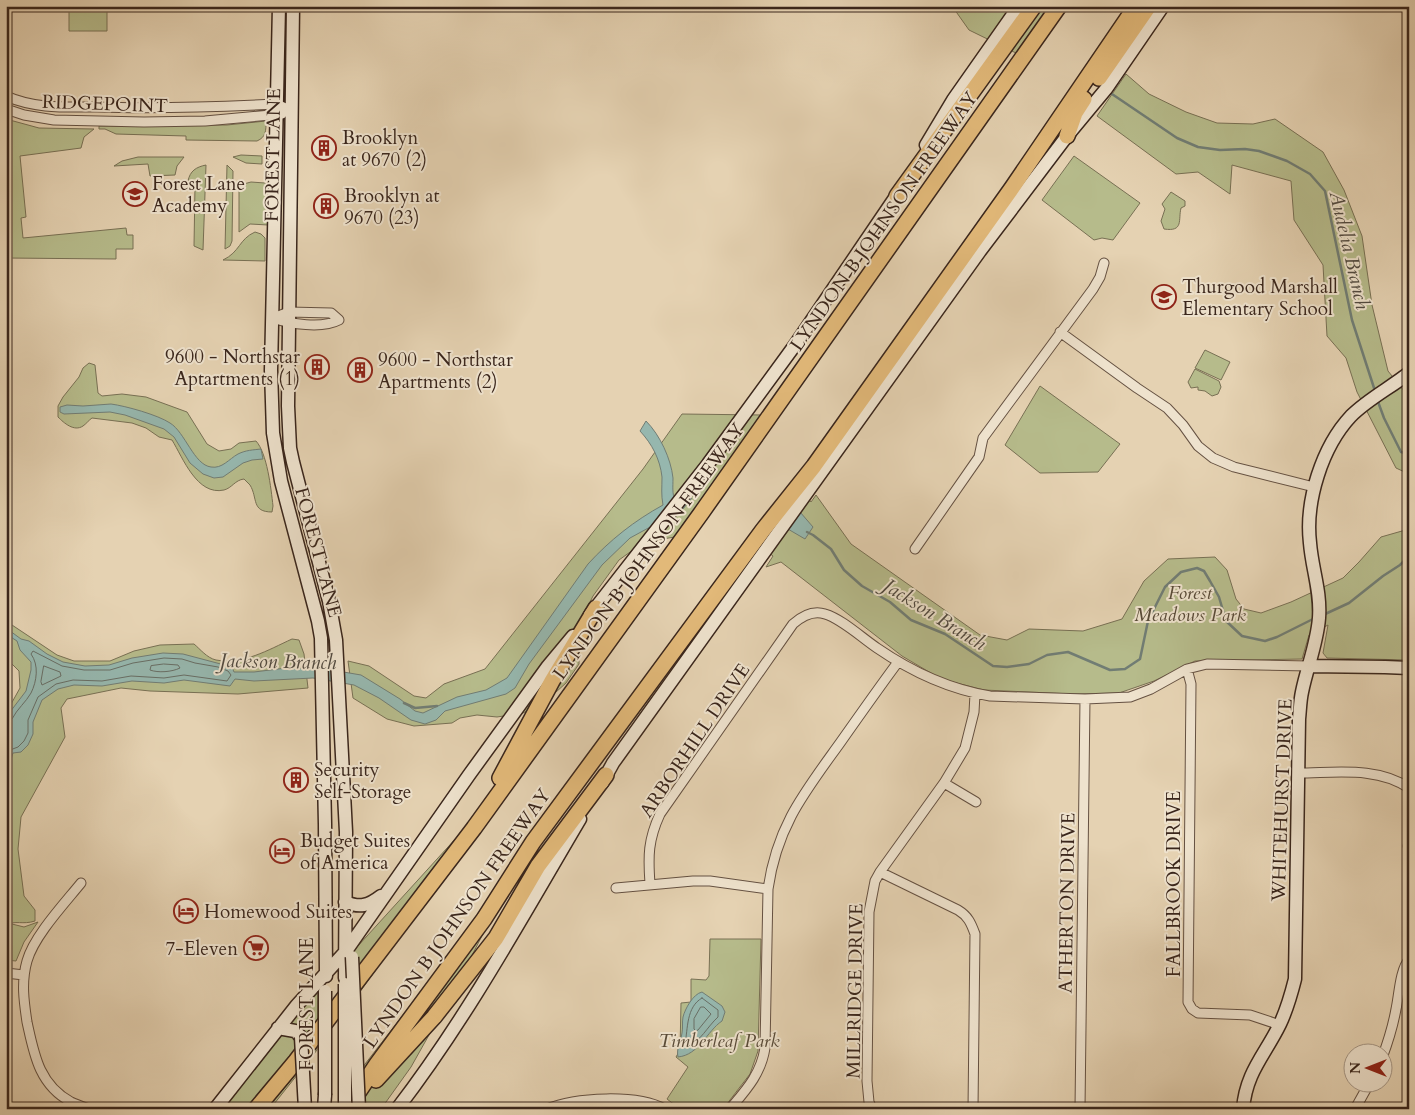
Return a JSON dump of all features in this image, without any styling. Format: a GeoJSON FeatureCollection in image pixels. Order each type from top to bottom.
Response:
{"type":"FeatureCollection","features":[{"type":"Feature","properties":{"kind":"highway"},"geometry":{"type":"LineString","coordinates":[[897,196],[1034,6]]}},
{"type":"Feature","properties":{"kind":"highway","name":"LYNDON B JOHNSON FREEWAY"},"geometry":{"type":"LineString","coordinates":[[256,1109],[302,1053],[474,828],[702,512],[1060,6]]}},
{"type":"Feature","properties":{"kind":"highway","name":"LYNDON B JOHNSON FREEWAY"},"geometry":{"type":"LineString","coordinates":[[347,1109],[377,1064],[484,919],[533,842],[633,705],[814,466],[1012,188],[1136,6]]}},
{"type":"Feature","properties":{"kind":"highway"},"geometry":{"type":"LineString","coordinates":[[1067,136],[1075,113],[1149,6]]}},
{"type":"Feature","properties":{"kind":"highway"},"geometry":{"type":"LineString","coordinates":[[474,828],[552,681],[596,608]]}},
{"type":"Feature","properties":{"kind":"highway"},"geometry":{"type":"LineString","coordinates":[[347,1109],[434,1017],[496,938],[538,866],[606,776]]}},
{"type":"Feature","properties":{"kind":"main road","name":"FOREST LANE"},"geometry":{"type":"LineString","coordinates":[[279,6],[271,370],[273,433],[276,457],[318,621],[321,642],[326,973],[324,1109]]}},
{"type":"Feature","properties":{"kind":"main road","name":"FOREST LANE"},"geometry":{"type":"LineString","coordinates":[[293,6],[288,318],[290,448],[329,600],[336,640],[346,832],[346,902],[349,954],[346,978],[347,1109]]}},
{"type":"Feature","properties":{"kind":"main road"},"geometry":{"type":"LineString","coordinates":[[215,1109],[278,1028],[326,973],[349,954],[365,923],[520,704],[708,464],[795,345],[897,196],[953,100],[1019,6]]}},
{"type":"Feature","properties":{"kind":"main road"},"geometry":{"type":"LineString","coordinates":[[397,1109],[472,1000],[606,776],[980,251],[1106,88],[1163,6]]}},
{"type":"Feature","properties":{"kind":"main road"},"geometry":{"type":"LineString","coordinates":[[275,174],[282,176],[284,226],[290,234]]}},
{"type":"Feature","properties":{"kind":"main road","name":"WHITEHURST DRIVE"},"geometry":{"type":"LineString","coordinates":[[1243,1109],[1252,1070],[1280,1025],[1289,1004],[1295,980],[1299,719],[1302,692],[1319,618],[1318,588],[1310,543],[1310,507],[1314,487],[1329,449],[1342,426],[1360,408],[1409,373]]}},
{"type":"Feature","properties":{"kind":"main road"},"geometry":{"type":"LineString","coordinates":[[291,520],[307,516]]}},
{"type":"Feature","properties":{"kind":"main road"},"geometry":{"type":"LineString","coordinates":[[1309,666],[1385,666],[1409,668]]}},
{"type":"Feature","properties":{"kind":"main road"},"geometry":{"type":"LineString","coordinates":[[325,824],[330,828],[332,864],[346,877]]}},
{"type":"Feature","properties":{"kind":"main road"},"geometry":{"type":"LineString","coordinates":[[346,902],[362,906],[372,903],[390,888]]}},
{"type":"Feature","properties":{"kind":"main road"},"geometry":{"type":"LineString","coordinates":[[349,954],[359,1109]]}},
{"type":"Feature","properties":{"kind":"main road"},"geometry":{"type":"LineString","coordinates":[[278,1028],[295,1031],[301,1037],[304,1109]]}},
{"type":"Feature","properties":{"kind":"street","name":"RIDGEPOINT"},"geometry":{"type":"LineString","coordinates":[[6,96],[47,107],[204,108],[292,111]]}},
{"type":"Feature","properties":{"kind":"street"},"geometry":{"type":"LineString","coordinates":[[92,121],[93,107]]}},
{"type":"Feature","properties":{"kind":"street"},"geometry":{"type":"LineString","coordinates":[[204,108],[205,121]]}},
{"type":"Feature","properties":{"kind":"street","name":"RIDGEPOINT"},"geometry":{"type":"LineString","coordinates":[[6,109],[24,115],[54,120],[92,121],[205,121],[277,110]]}},
{"type":"Feature","properties":{"kind":"street"},"geometry":{"type":"LineString","coordinates":[[915,549],[979,457],[984,438],[1100,276],[1104,263]]}},
{"type":"Feature","properties":{"kind":"street"},"geometry":{"type":"LineString","coordinates":[[273,318],[288,318]]}},
{"type":"Feature","properties":{"kind":"street"},"geometry":{"type":"LineString","coordinates":[[1060,332],[1129,383],[1167,408],[1183,425],[1198,446],[1213,458],[1234,467],[1314,487]]}},
{"type":"Feature","properties":{"kind":"street","name":"ARBORHILL DRIVE"},"geometry":{"type":"LineString","coordinates":[[650,884],[648,857],[650,840],[660,814],[794,624],[808,614],[825,614],[838,620],[898,662]]}},
{"type":"Feature","properties":{"kind":"street"},"geometry":{"type":"LineString","coordinates":[[730,1109],[753,1081],[763,1060],[768,889],[776,849],[793,810],[898,662],[936,681],[975,694],[1006,697],[1085,698],[1130,697],[1151,689],[1187,668],[1207,664],[1309,666]]}},
{"type":"Feature","properties":{"kind":"street","name":"FALLBROOK DRIVE"},"geometry":{"type":"LineString","coordinates":[[1187,668],[1191,684],[1188,1002],[1192,1009],[1198,1013],[1250,1015],[1280,1025]]}},
{"type":"Feature","properties":{"kind":"street","name":"MILLRIDGE DRIVE"},"geometry":{"type":"LineString","coordinates":[[872,1109],[867,1081],[869,912],[876,881],[880,872],[944,783],[965,748],[974,712],[975,694]]}},
{"type":"Feature","properties":{"kind":"street","name":"ATHERTON DRIVE"},"geometry":{"type":"LineString","coordinates":[[1080,1109],[1085,698]]}},
{"type":"Feature","properties":{"kind":"street"},"geometry":{"type":"LineString","coordinates":[[1298,773],[1372,773],[1398,780],[1409,788]]}},
{"type":"Feature","properties":{"kind":"street"},"geometry":{"type":"LineString","coordinates":[[944,783],[976,802]]}},
{"type":"Feature","properties":{"kind":"street"},"geometry":{"type":"LineString","coordinates":[[880,872],[958,910],[967,916],[975,934],[973,1109]]}},
{"type":"Feature","properties":{"kind":"street"},"geometry":{"type":"LineString","coordinates":[[616,888],[710,881],[768,889]]}},
{"type":"Feature","properties":{"kind":"street"},"geometry":{"type":"LineString","coordinates":[[81,883],[37,940],[27,960],[23,995],[34,1058],[43,1075],[57,1091],[71,1102],[90,1109]]}},
{"type":"Feature","properties":{"kind":"street"},"geometry":{"type":"LineString","coordinates":[[1387,1042],[1397,1006],[1403,971],[1409,960]]}},
{"type":"Feature","properties":{"kind":"street"},"geometry":{"type":"LineString","coordinates":[[6,973],[24,975]]}},
{"type":"Feature","properties":{"kind":"street"},"geometry":{"type":"LineString","coordinates":[[1355,1109],[1364,1092]]}},
{"type":"Feature","properties":{"kind":"street"},"geometry":{"type":"LineString","coordinates":[[547,1109],[566,1102],[623,1100],[647,1102],[664,1109]]}},
{"type":"Feature","properties":{"kind":"green space"},"geometry":{"type":"Polygon","coordinates":[[[952,6],[1035,6],[1046,14],[1018,54],[969,30],[952,6]]]}},
{"type":"Feature","properties":{"kind":"green space"},"geometry":{"type":"Polygon","coordinates":[[[69,10],[107,10],[107,31],[69,31],[69,10]]]}},
{"type":"Feature","properties":{"kind":"green space"},"geometry":{"type":"Polygon","coordinates":[[[1126,74],[1149,94],[1186,112],[1217,123],[1253,124],[1275,119],[1323,152],[1344,190],[1362,236],[1372,305],[1388,371],[1409,397],[1409,474],[1396,468],[1357,392],[1346,358],[1327,336],[1323,265],[1294,220],[1291,181],[1232,165],[1230,194],[1198,172],[1176,174],[1097,116],[1126,74]]]}},
{"type":"Feature","properties":{"kind":"green space"},"geometry":{"type":"Polygon","coordinates":[[[6,119],[39,128],[94,129],[84,137],[81,148],[20,156],[26,217],[21,218],[23,238],[126,228],[127,235],[133,235],[133,249],[116,249],[116,259],[6,258],[6,119]]]}},
{"type":"Feature","properties":{"kind":"green space"},"geometry":{"type":"Polygon","coordinates":[[[266,121],[265,133],[257,141],[186,140],[186,136],[116,134],[105,129],[99,129],[99,126],[227,125],[266,121]]]}},
{"type":"Feature","properties":{"kind":"green space"},"geometry":{"type":"Polygon","coordinates":[[[241,155],[262,156],[262,164],[246,163],[233,157],[241,155]]]}},
{"type":"Feature","properties":{"kind":"green space"},"geometry":{"type":"Polygon","coordinates":[[[1074,156],[1140,203],[1113,240],[1102,238],[1094,240],[1042,200],[1074,156]]]}},
{"type":"Feature","properties":{"kind":"green space"},"geometry":{"type":"Polygon","coordinates":[[[138,157],[184,157],[177,166],[175,175],[150,176],[148,164],[114,166],[122,161],[138,157]]]}},
{"type":"Feature","properties":{"kind":"green space"},"geometry":{"type":"Polygon","coordinates":[[[206,165],[203,250],[194,246],[195,186],[188,181],[194,170],[206,165]]]}},
{"type":"Feature","properties":{"kind":"green space"},"geometry":{"type":"Polygon","coordinates":[[[227,165],[233,171],[232,241],[230,246],[225,249],[227,165]]]}},
{"type":"Feature","properties":{"kind":"green space"},"geometry":{"type":"Polygon","coordinates":[[[251,182],[265,183],[268,186],[268,225],[250,224],[239,232],[239,189],[240,185],[251,182]]]}},
{"type":"Feature","properties":{"kind":"green space"},"geometry":{"type":"Polygon","coordinates":[[[1171,192],[1185,201],[1185,206],[1181,208],[1180,221],[1177,227],[1175,229],[1164,229],[1161,221],[1165,209],[1162,204],[1171,192]]]}},
{"type":"Feature","properties":{"kind":"green space"},"geometry":{"type":"Polygon","coordinates":[[[255,232],[265,238],[265,261],[223,260],[229,257],[246,238],[255,232]]]}},
{"type":"Feature","properties":{"kind":"green space"},"geometry":{"type":"Polygon","coordinates":[[[1205,350],[1230,362],[1221,380],[1195,368],[1205,350]]]}},
{"type":"Feature","properties":{"kind":"green space"},"geometry":{"type":"Polygon","coordinates":[[[89,363],[95,365],[98,393],[102,396],[122,394],[146,397],[187,412],[207,444],[219,451],[231,449],[239,443],[256,441],[260,446],[268,471],[273,506],[272,512],[261,510],[258,507],[250,485],[244,479],[224,490],[214,490],[206,487],[192,474],[172,440],[159,437],[146,428],[132,423],[92,418],[80,428],[69,426],[63,422],[58,417],[58,406],[79,377],[83,368],[89,363]]]}},
{"type":"Feature","properties":{"kind":"green space"},"geometry":{"type":"Polygon","coordinates":[[[1195,369],[1219,381],[1221,387],[1218,394],[1212,396],[1205,391],[1198,390],[1198,387],[1191,388],[1188,382],[1195,369]]]}},
{"type":"Feature","properties":{"kind":"green space"},"geometry":{"type":"Polygon","coordinates":[[[1040,386],[1120,444],[1098,472],[1040,473],[1005,445],[1040,386]]]}},
{"type":"Feature","properties":{"kind":"green space"},"geometry":{"type":"Polygon","coordinates":[[[682,414],[762,415],[681,536],[644,542],[619,560],[593,596],[579,624],[579,664],[566,683],[545,702],[523,713],[497,717],[477,715],[460,718],[452,723],[414,726],[387,719],[353,698],[348,661],[369,666],[414,696],[426,698],[444,684],[485,669],[643,469],[682,414]]]}},
{"type":"Feature","properties":{"kind":"green space","name":"Forest Meadows Park"},"geometry":{"type":"Polygon","coordinates":[[[793,480],[811,502],[816,495],[851,544],[980,635],[1007,640],[1029,629],[1083,631],[1122,619],[1144,581],[1168,559],[1215,557],[1227,570],[1236,599],[1244,609],[1261,613],[1291,602],[1343,578],[1381,537],[1409,529],[1409,660],[1327,658],[1323,653],[1328,625],[1309,635],[1302,659],[1195,661],[1154,681],[1119,693],[1072,694],[984,690],[941,679],[902,656],[781,562],[766,567],[773,556],[752,540],[793,480]]]}},
{"type":"Feature","properties":{"kind":"green space"},"geometry":{"type":"Polygon","coordinates":[[[6,621],[57,655],[74,661],[110,661],[134,651],[160,645],[194,644],[213,659],[226,661],[255,656],[292,639],[299,640],[304,654],[308,688],[238,694],[150,691],[121,688],[67,699],[61,708],[65,737],[21,817],[18,849],[24,896],[35,910],[35,921],[6,925],[6,713],[20,688],[19,671],[6,658],[6,621]]]}},
{"type":"Feature","properties":{"kind":"green space"},"geometry":{"type":"Polygon","coordinates":[[[528,759],[349,1007],[347,958],[528,759]]]}},
{"type":"Feature","properties":{"kind":"green space"},"geometry":{"type":"Polygon","coordinates":[[[517,868],[452,994],[411,1067],[381,1109],[349,1109],[348,1086],[517,868]]]}},
{"type":"Feature","properties":{"kind":"green space"},"geometry":{"type":"Polygon","coordinates":[[[38,922],[24,942],[16,961],[6,960],[6,928],[12,924],[24,927],[38,922]]]}},
{"type":"Feature","properties":{"kind":"green space","name":"Timberleaf Park"},"geometry":{"type":"Polygon","coordinates":[[[710,939],[761,939],[758,1051],[750,1074],[723,1109],[680,1109],[667,1099],[688,1067],[676,1057],[680,1050],[681,1003],[691,1002],[691,979],[706,980],[709,976],[710,939]]]}},
{"type":"Feature","properties":{"kind":"green space"},"geometry":{"type":"Polygon","coordinates":[[[318,985],[317,1050],[270,1109],[223,1109],[318,985]]]}},
{"type":"Feature","properties":{"kind":"water"},"geometry":{"type":"Polygon","coordinates":[[[111,404],[142,411],[170,423],[205,465],[219,467],[235,456],[250,450],[261,449],[263,459],[243,463],[223,477],[214,478],[203,474],[190,463],[174,437],[164,429],[125,415],[110,412],[64,414],[60,412],[60,407],[67,405],[111,404]]]}},
{"type":"Feature","properties":{"kind":"water"},"geometry":{"type":"Polygon","coordinates":[[[646,421],[656,433],[667,455],[672,471],[675,501],[692,498],[678,515],[630,538],[602,565],[529,664],[515,688],[506,694],[445,711],[436,720],[425,724],[411,720],[379,698],[354,685],[313,678],[254,681],[235,679],[230,686],[184,680],[164,683],[132,681],[102,686],[74,685],[58,689],[42,700],[33,722],[33,734],[28,745],[21,752],[13,753],[6,775],[6,724],[10,712],[26,691],[31,662],[20,650],[17,641],[6,634],[6,628],[21,639],[29,641],[47,654],[63,662],[85,666],[109,665],[132,658],[163,653],[183,654],[232,667],[234,672],[254,672],[286,668],[326,669],[361,675],[400,699],[415,711],[423,713],[457,697],[486,690],[507,678],[596,555],[632,524],[663,505],[662,477],[659,464],[652,447],[640,431],[646,421]]]}},
{"type":"Feature","properties":{"kind":"water"},"geometry":{"type":"Polygon","coordinates":[[[794,505],[813,527],[805,539],[781,525],[794,505]]]}},
{"type":"Feature","properties":{"kind":"water"},"geometry":{"type":"Polygon","coordinates":[[[702,992],[722,1006],[725,1012],[722,1021],[692,1052],[678,1057],[684,1014],[693,999],[702,992]]]}},
{"type":"Feature","properties":{"kind":"waterway","name":"Audelia Branch"},"geometry":{"type":"LineString","coordinates":[[1109,92],[1177,138],[1198,147],[1220,150],[1245,149],[1259,151],[1287,161],[1310,174],[1325,191],[1352,320],[1375,391]]}},
{"type":"Feature","properties":{"kind":"waterway","name":"Audelia Branch"},"geometry":{"type":"LineString","coordinates":[[1377,399],[1401,452],[1409,454]]}},
{"type":"Feature","properties":{"kind":"waterway","name":"Jackson Branch"},"geometry":{"type":"LineString","coordinates":[[807,532],[831,549],[844,570],[862,586],[890,602],[911,620],[945,634],[993,666],[1007,667],[1029,664],[1047,655],[1068,652],[1110,670],[1125,669],[1140,659],[1148,621],[1165,587],[1181,572],[1197,568],[1204,571],[1219,597],[1226,621],[1242,636],[1265,641],[1315,618]]}},
{"type":"Feature","properties":{"kind":"waterway","name":"Jackson Branch"},"geometry":{"type":"LineString","coordinates":[[1323,615],[1349,603],[1400,565],[1409,556]]}},
{"type":"Feature","properties":{"kind":"waterway","name":"Jackson Branch"},"geometry":{"type":"LineString","coordinates":[[404,703],[415,708],[437,706]]}},
{"type":"Feature","properties":{"kind":"place","name":"Brooklyn at 9670 (2)"},"geometry":{"type":"Point","coordinates":[324,148]}},
{"type":"Feature","properties":{"kind":"place","name":"Forest Lane Academy"},"geometry":{"type":"Point","coordinates":[135,194]}},
{"type":"Feature","properties":{"kind":"place","name":"Brooklyn at 9670 (23)"},"geometry":{"type":"Point","coordinates":[326,206]}},
{"type":"Feature","properties":{"kind":"place","name":"Thurgood Marshall Elementary School"},"geometry":{"type":"Point","coordinates":[1164,297]}},
{"type":"Feature","properties":{"kind":"place","name":"9600 - Northstar Aptartments (1)"},"geometry":{"type":"Point","coordinates":[317,367]}},
{"type":"Feature","properties":{"kind":"place","name":"9600 - Northstar Apartments (2)"},"geometry":{"type":"Point","coordinates":[360,370]}},
{"type":"Feature","properties":{"kind":"place","name":"Security Self-Storage"},"geometry":{"type":"Point","coordinates":[296,780]}},
{"type":"Feature","properties":{"kind":"place","name":"Budget Suites of America"},"geometry":{"type":"Point","coordinates":[282,851]}},
{"type":"Feature","properties":{"kind":"place","name":"Homewood Suites"},"geometry":{"type":"Point","coordinates":[186,911]}},
{"type":"Feature","properties":{"kind":"place","name":"7-Eleven"},"geometry":{"type":"Point","coordinates":[256,948]}}]}
